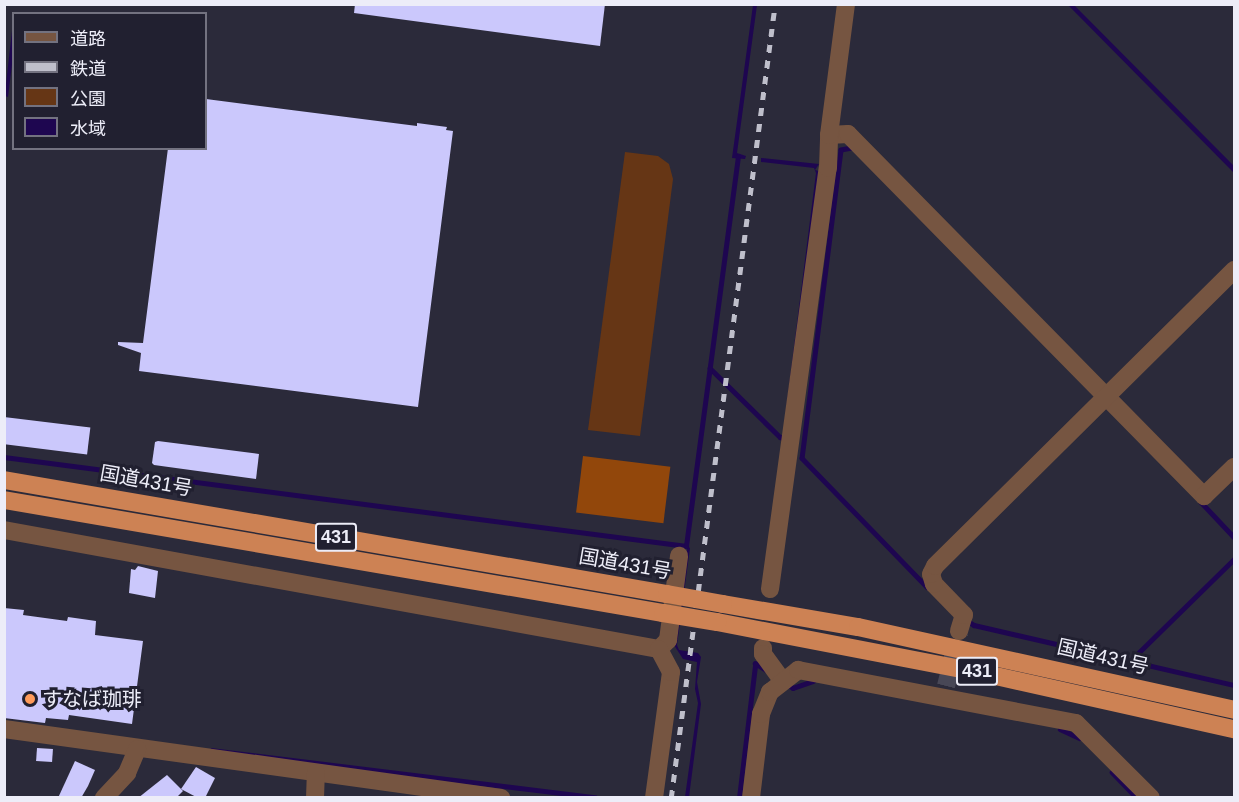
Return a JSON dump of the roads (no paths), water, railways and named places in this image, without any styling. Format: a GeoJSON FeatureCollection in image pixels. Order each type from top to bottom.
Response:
{"type":"FeatureCollection","features":[{"type":"Feature","properties":{"kind":"highway","name":"国道431号"},"geometry":{"type":"LineString","coordinates":[[4,480],[869,629],[1234,710]]}},
{"type":"Feature","properties":{"kind":"highway","name":"国道431号"},"geometry":{"type":"LineString","coordinates":[[4,500],[717,622],[987,674],[1234,729]]}},
{"type":"Feature","properties":{"kind":"street"},"geometry":{"type":"LineString","coordinates":[[770,589],[828,168],[829,135],[846,4]]}},
{"type":"Feature","properties":{"kind":"street"},"geometry":{"type":"LineString","coordinates":[[829,135],[848,134],[1204,496],[1234,467]]}},
{"type":"Feature","properties":{"kind":"street"},"geometry":{"type":"LineString","coordinates":[[959,632],[963,615],[934,584],[931,574],[934,566],[1234,270]]}},
{"type":"Feature","properties":{"kind":"street"},"geometry":{"type":"LineString","coordinates":[[4,530],[659,649]]}},
{"type":"Feature","properties":{"kind":"street"},"geometry":{"type":"LineString","coordinates":[[659,649],[668,640],[679,556]]}},
{"type":"Feature","properties":{"kind":"street"},"geometry":{"type":"LineString","coordinates":[[763,648],[763,654],[782,680]]}},
{"type":"Feature","properties":{"kind":"street"},"geometry":{"type":"LineString","coordinates":[[654,798],[671,672],[659,649]]}},
{"type":"Feature","properties":{"kind":"street"},"geometry":{"type":"LineString","coordinates":[[751,798],[761,714],[770,692],[782,680],[798,670],[945,692],[1076,723],[1151,798]]}},
{"type":"Feature","properties":{"kind":"street"},"geometry":{"type":"LineString","coordinates":[[4,729],[501,798]]}},
{"type":"Feature","properties":{"kind":"street"},"geometry":{"type":"LineString","coordinates":[[104,798],[127,773],[136,749]]}},
{"type":"Feature","properties":{"kind":"street"},"geometry":{"type":"LineString","coordinates":[[315,798],[316,773]]}},
{"type":"Feature","properties":{"kind":"water"},"geometry":{"type":"Polygon","coordinates":[[[753,5],[757,5],[737,153],[746,156],[745,159],[732,158],[753,5]]]}},
{"type":"Feature","properties":{"kind":"water"},"geometry":{"type":"Polygon","coordinates":[[[1068,5],[1074,5],[1234,166],[1234,173],[1068,5]]]}},
{"type":"Feature","properties":{"kind":"water"},"geometry":{"type":"Polygon","coordinates":[[[12,31],[12,64],[8,97],[5,93],[12,31]]]}},
{"type":"Feature","properties":{"kind":"water"},"geometry":{"type":"Polygon","coordinates":[[[761,158],[819,164],[815,170],[819,171],[783,433],[816,173],[814,168],[761,162],[761,158]]]}},
{"type":"Feature","properties":{"kind":"water"},"geometry":{"type":"Polygon","coordinates":[[[684,543],[690,548],[677,645],[679,650],[698,653],[701,657],[697,682],[701,704],[689,797],[685,797],[698,703],[695,689],[697,662],[683,659],[674,645],[687,549],[684,543]]]}},
{"type":"Feature","properties":{"kind":"water"},"geometry":{"type":"Polygon","coordinates":[[[211,748],[597,795],[597,798],[577,798],[210,753],[211,748]]]}},
{"type":"Feature","properties":{"kind":"waterway"},"geometry":{"type":"LineString","coordinates":[[852,148],[841,150],[802,458],[927,587]]}},
{"type":"Feature","properties":{"kind":"waterway"},"geometry":{"type":"LineString","coordinates":[[686,546],[738,156]]}},
{"type":"Feature","properties":{"kind":"waterway"},"geometry":{"type":"LineString","coordinates":[[710,368],[780,437],[784,438]]}},
{"type":"Feature","properties":{"kind":"waterway"},"geometry":{"type":"LineString","coordinates":[[4,457],[686,546]]}},
{"type":"Feature","properties":{"kind":"waterway"},"geometry":{"type":"LineString","coordinates":[[1201,502],[1234,537]]}},
{"type":"Feature","properties":{"kind":"waterway"},"geometry":{"type":"LineString","coordinates":[[1131,660],[1234,559]]}},
{"type":"Feature","properties":{"kind":"waterway"},"geometry":{"type":"LineString","coordinates":[[968,621],[974,625],[1234,685]]}},
{"type":"Feature","properties":{"kind":"waterway"},"geometry":{"type":"LineString","coordinates":[[755,663],[766,670]]}},
{"type":"Feature","properties":{"kind":"waterway"},"geometry":{"type":"LineString","coordinates":[[739,798],[755,665]]}},
{"type":"Feature","properties":{"kind":"waterway"},"geometry":{"type":"LineString","coordinates":[[788,684],[793,688],[813,681]]}},
{"type":"Feature","properties":{"kind":"waterway"},"geometry":{"type":"LineString","coordinates":[[1060,729],[1079,738]]}},
{"type":"Feature","properties":{"kind":"waterway"},"geometry":{"type":"LineString","coordinates":[[1112,772],[1137,798]]}},
{"type":"Feature","properties":{"kind":"tunnel"},"geometry":{"type":"LineString","coordinates":[[946,686],[959,633]]}},
{"type":"Feature","properties":{"kind":"railway"},"geometry":{"type":"LineString","coordinates":[[671,798],[775,4]]}},
{"type":"Feature","properties":{"kind":"place","name":"すなば珈琲"},"geometry":{"type":"Point","coordinates":[30,699]}}]}
